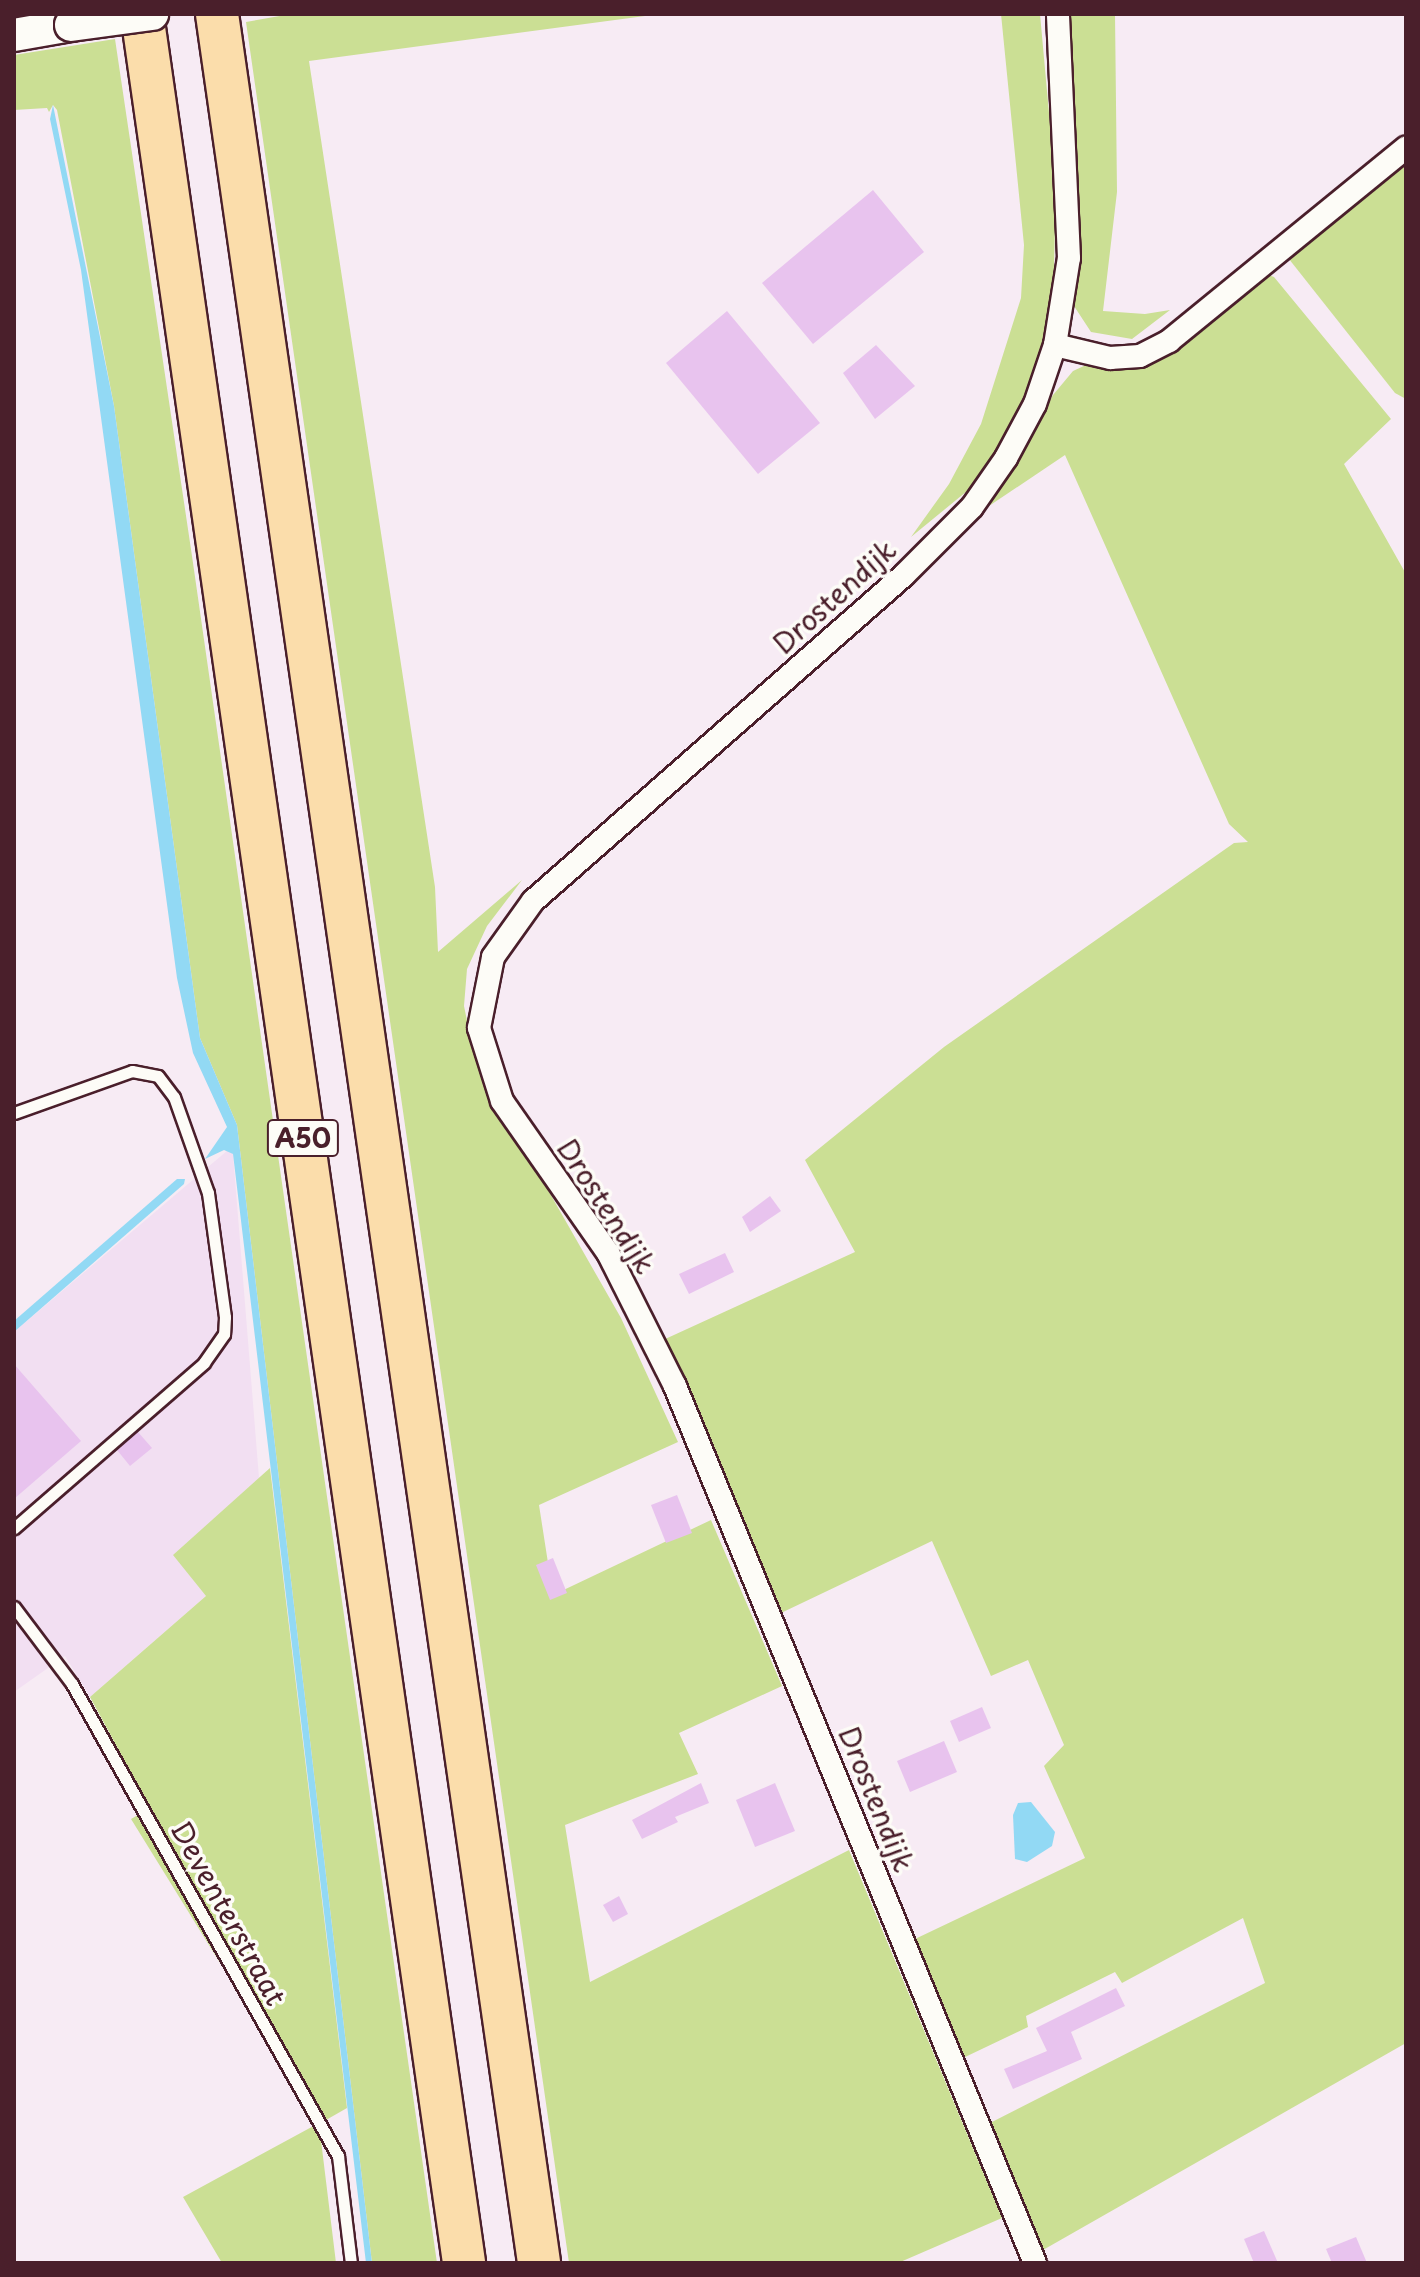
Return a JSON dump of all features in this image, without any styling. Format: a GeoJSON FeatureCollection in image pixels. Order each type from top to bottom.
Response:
{"type":"FeatureCollection","features":[{"type":"Feature","properties":{"kind":"highway","name":"A50"},"geometry":{"type":"LineString","coordinates":[[142,14],[464,2263]]}},
{"type":"Feature","properties":{"kind":"highway","name":"A50"},"geometry":{"type":"LineString","coordinates":[[217,14],[539,2263]]}},
{"type":"Feature","properties":{"kind":"street"},"geometry":{"type":"LineString","coordinates":[[14,35],[152,14]]}},
{"type":"Feature","properties":{"kind":"street","name":"Drostendijk"},"geometry":{"type":"LineString","coordinates":[[1035,2263],[675,1386],[608,1253],[502,1101],[479,1028],[493,957],[533,901],[904,575],[972,507],[1035,404],[1055,345],[1069,258],[1058,14]]}},
{"type":"Feature","properties":{"kind":"street"},"geometry":{"type":"LineString","coordinates":[[1055,345],[1110,358],[1140,356],[1169,341],[1406,148]]}},
{"type":"Feature","properties":{"kind":"lane"},"geometry":{"type":"LineString","coordinates":[[14,1113],[132,1071],[158,1076],[174,1097],[208,1193],[225,1317],[224,1334],[204,1363],[14,1528]]}},
{"type":"Feature","properties":{"kind":"lane","name":"Deventerstraat"},"geometry":{"type":"LineString","coordinates":[[14,1607],[72,1684],[338,2156],[351,2263]]}},
{"type":"Feature","properties":{"kind":"shaded area"},"geometry":{"type":"Polygon","coordinates":[[[228,1150],[233,1154],[259,1478],[174,1555],[206,1596],[90,1697],[65,1656],[14,1692],[14,1332],[228,1150]]]}},
{"type":"Feature","properties":{"kind":"green space"},"geometry":{"type":"Polygon","coordinates":[[[291,14],[660,14],[309,61],[435,887],[438,952],[522,880],[487,926],[467,969],[464,1006],[473,1050],[484,1078],[621,1318],[678,1442],[539,1505],[553,1595],[711,1520],[782,1686],[679,1733],[698,1774],[565,1825],[590,1982],[849,1850],[1002,2218],[898,2263],[569,2263],[246,22],[291,14]]]}},
{"type":"Feature","properties":{"kind":"green space"},"geometry":{"type":"Polygon","coordinates":[[[1001,14],[1040,14],[1056,190],[1053,303],[1041,366],[998,456],[972,487],[911,537],[949,484],[981,424],[1021,298],[1024,245],[1001,14]]]}},
{"type":"Feature","properties":{"kind":"green space"},"geometry":{"type":"Polygon","coordinates":[[[1061,14],[1115,14],[1117,192],[1103,311],[1145,314],[1170,310],[1132,339],[1091,332],[1074,306],[1061,14]]]}},
{"type":"Feature","properties":{"kind":"green space"},"geometry":{"type":"Polygon","coordinates":[[[115,39],[437,2263],[372,2263],[237,1125],[200,1038],[114,406],[57,110],[53,105],[49,112],[47,108],[14,110],[14,55],[115,39]]]}},
{"type":"Feature","properties":{"kind":"green space"},"geometry":{"type":"Polygon","coordinates":[[[1406,155],[1406,399],[1395,393],[1285,254],[1406,155]]]}},
{"type":"Feature","properties":{"kind":"green space"},"geometry":{"type":"Polygon","coordinates":[[[1263,273],[1274,277],[1391,419],[1344,464],[1406,574],[1406,2043],[1043,2250],[990,2123],[1265,1983],[1243,1918],[1122,1983],[1115,1972],[1026,2016],[1028,2027],[963,2058],[915,1939],[1085,1858],[1044,1766],[1064,1745],[1028,1660],[991,1676],[932,1541],[781,1613],[663,1340],[855,1252],[805,1160],[944,1047],[1234,843],[1248,842],[1229,824],[1065,455],[989,506],[1053,395],[1073,371],[1086,365],[1147,366],[1263,273]]]}},
{"type":"Feature","properties":{"kind":"green space"},"geometry":{"type":"Polygon","coordinates":[[[270,1468],[347,2108],[319,2124],[336,2263],[222,2263],[183,2197],[319,2123],[131,1819],[150,1808],[90,1697],[206,1596],[173,1555],[270,1468]]]}},
{"type":"Feature","properties":{"kind":"water"},"geometry":{"type":"Polygon","coordinates":[[[53,105],[114,406],[200,1038],[237,1125],[372,2263],[366,2263],[233,1154],[224,1150],[205,1159],[227,1127],[193,1053],[177,978],[81,270],[50,119],[53,105]]]}},
{"type":"Feature","properties":{"kind":"water"},"geometry":{"type":"Polygon","coordinates":[[[177,1179],[185,1179],[184,1184],[14,1332],[14,1321],[177,1179]]]}},
{"type":"Feature","properties":{"kind":"water"},"geometry":{"type":"Polygon","coordinates":[[[1031,1802],[1055,1832],[1052,1846],[1027,1862],[1015,1859],[1013,1815],[1018,1803],[1031,1802]]]}},
{"type":"Feature","properties":{"kind":"building"},"geometry":{"type":"Polygon","coordinates":[[[873,190],[924,252],[813,344],[762,283],[873,190]]]}},
{"type":"Feature","properties":{"kind":"building"},"geometry":{"type":"Polygon","coordinates":[[[727,311],[820,423],[758,474],[666,363],[727,311]]]}},
{"type":"Feature","properties":{"kind":"building"},"geometry":{"type":"Polygon","coordinates":[[[876,345],[915,386],[875,419],[843,373],[876,345]]]}},
{"type":"Feature","properties":{"kind":"building"},"geometry":{"type":"Polygon","coordinates":[[[770,1196],[781,1211],[750,1232],[742,1217],[770,1196]]]}},
{"type":"Feature","properties":{"kind":"building"},"geometry":{"type":"Polygon","coordinates":[[[725,1253],[734,1272],[689,1294],[679,1274],[725,1253]]]}},
{"type":"Feature","properties":{"kind":"building"},"geometry":{"type":"Polygon","coordinates":[[[14,1364],[81,1441],[14,1499],[14,1364]]]}},
{"type":"Feature","properties":{"kind":"building"},"geometry":{"type":"Polygon","coordinates":[[[138,1432],[152,1448],[130,1466],[117,1450],[138,1432]]]}},
{"type":"Feature","properties":{"kind":"building"},"geometry":{"type":"Polygon","coordinates":[[[677,1495],[692,1533],[666,1543],[651,1505],[677,1495]]]}},
{"type":"Feature","properties":{"kind":"building"},"geometry":{"type":"Polygon","coordinates":[[[553,1558],[567,1593],[550,1600],[536,1565],[553,1558]]]}},
{"type":"Feature","properties":{"kind":"building"},"geometry":{"type":"Polygon","coordinates":[[[982,1707],[991,1728],[959,1742],[950,1721],[982,1707]]]}},
{"type":"Feature","properties":{"kind":"building"},"geometry":{"type":"Polygon","coordinates":[[[944,1741],[957,1772],[910,1792],[897,1761],[944,1741]]]}},
{"type":"Feature","properties":{"kind":"building"},"geometry":{"type":"Polygon","coordinates":[[[701,1783],[709,1803],[675,1817],[678,1822],[642,1839],[632,1820],[701,1783]]]}},
{"type":"Feature","properties":{"kind":"building"},"geometry":{"type":"Polygon","coordinates":[[[775,1783],[795,1831],[755,1847],[736,1800],[775,1783]]]}},
{"type":"Feature","properties":{"kind":"building"},"geometry":{"type":"Polygon","coordinates":[[[619,1896],[628,1914],[613,1922],[603,1905],[619,1896]]]}},
{"type":"Feature","properties":{"kind":"building"},"geometry":{"type":"Polygon","coordinates":[[[1116,1988],[1125,2006],[1071,2032],[1082,2059],[1013,2089],[1004,2069],[1047,2051],[1036,2028],[1116,1988]]]}},
{"type":"Feature","properties":{"kind":"building"},"geometry":{"type":"Polygon","coordinates":[[[1264,2231],[1278,2263],[1254,2263],[1244,2239],[1264,2231]]]}},
{"type":"Feature","properties":{"kind":"building"},"geometry":{"type":"Polygon","coordinates":[[[1356,2237],[1367,2263],[1332,2263],[1326,2249],[1356,2237]]]}}]}
